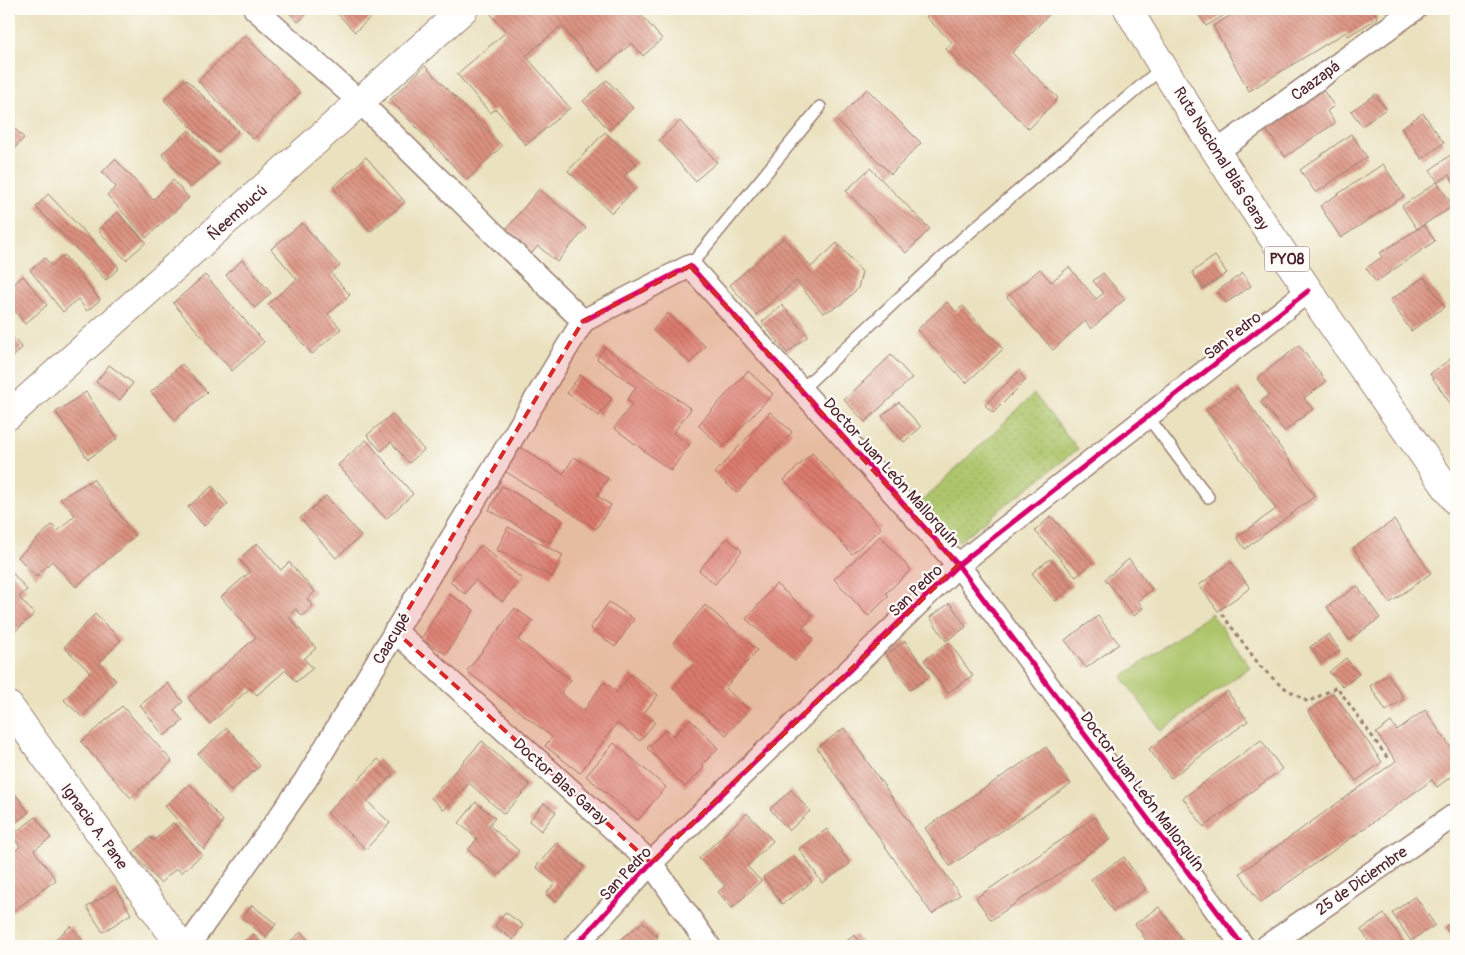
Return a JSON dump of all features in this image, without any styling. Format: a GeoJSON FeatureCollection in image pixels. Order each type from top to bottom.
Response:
{"type":"FeatureCollection","features":[{"type":"Feature","properties":{"kind":"main road","name":"Ñeembucú"},"geometry":{"type":"LineString","coordinates":[[9,415],[464,9]]}},
{"type":"Feature","properties":{"kind":"main road","name":"Ruta Nacional Blás Garay"},"geometry":{"type":"LineString","coordinates":[[1128,9],[1216,152],[1308,291],[1456,501]]}},
{"type":"Feature","properties":{"kind":"main road","name":"Ignacio A. Pane"},"geometry":{"type":"LineString","coordinates":[[9,706],[181,946]]}},
{"type":"Feature","properties":{"kind":"street"},"geometry":{"type":"LineString","coordinates":[[255,9],[360,102],[583,321],[690,266]]}},
{"type":"Feature","properties":{"kind":"street","name":"Caazapá"},"geometry":{"type":"LineString","coordinates":[[1216,152],[1415,9]]}},
{"type":"Feature","properties":{"kind":"street","name":"Doctor Juan León Mallorquín"},"geometry":{"type":"LineString","coordinates":[[690,266],[958,565],[1243,946]]}},
{"type":"Feature","properties":{"kind":"street","name":"San Pedro"},"geometry":{"type":"LineString","coordinates":[[575,946],[651,863],[958,565],[1308,291]]}},
{"type":"Feature","properties":{"kind":"street","name":"Caacupé"},"geometry":{"type":"LineString","coordinates":[[188,946],[306,781],[583,321]]}},
{"type":"Feature","properties":{"kind":"street","name":"Doctor Blas Garay"},"geometry":{"type":"LineString","coordinates":[[395,631],[651,863],[709,946]]}},
{"type":"Feature","properties":{"kind":"street","name":"25 de Diciembre"},"geometry":{"type":"LineString","coordinates":[[1266,946],[1456,814]]}},
{"type":"Feature","properties":{"kind":"lane"},"geometry":{"type":"LineString","coordinates":[[801,390],[962,239],[1164,66]]}},
{"type":"Feature","properties":{"kind":"lane"},"geometry":{"type":"LineString","coordinates":[[690,266],[820,107]]}},
{"type":"Feature","properties":{"kind":"lane"},"geometry":{"type":"LineString","coordinates":[[1148,417],[1208,497]]}},
{"type":"Feature","properties":{"kind":"path"},"geometry":{"type":"LineString","coordinates":[[1222,614],[1260,666],[1280,685],[1308,702],[1337,687],[1389,760]]}},
{"type":"Feature","properties":{"kind":"highlighted area"},"geometry":{"type":"Polygon","coordinates":[[[690,266],[958,565],[651,863],[395,631],[583,321],[690,266]]]}},
{"type":"Feature","properties":{"kind":"green space"},"geometry":{"type":"Polygon","coordinates":[[[1034,394],[1078,449],[958,542],[920,503],[1034,394]]]}},
{"type":"Feature","properties":{"kind":"green space"},"geometry":{"type":"Polygon","coordinates":[[[1211,613],[1250,667],[1161,731],[1122,677],[1211,613]]]}},
{"type":"Feature","properties":{"kind":"building"},"geometry":{"type":"Polygon","coordinates":[[[9,9],[20,9],[9,20],[9,9]]]}},
{"type":"Feature","properties":{"kind":"building"},"geometry":{"type":"Polygon","coordinates":[[[286,9],[312,9],[298,22],[286,9]]]}},
{"type":"Feature","properties":{"kind":"building"},"geometry":{"type":"Polygon","coordinates":[[[333,9],[380,9],[355,32],[333,9]]]}},
{"type":"Feature","properties":{"kind":"building"},"geometry":{"type":"Polygon","coordinates":[[[498,9],[636,9],[662,39],[643,56],[632,43],[599,71],[561,26],[526,56],[570,108],[526,145],[496,109],[490,113],[457,74],[506,32],[491,14],[498,9]]]}},
{"type":"Feature","properties":{"kind":"building"},"geometry":{"type":"Polygon","coordinates":[[[934,9],[978,9],[981,13],[985,9],[1054,9],[1012,53],[1058,98],[1029,129],[946,49],[952,42],[926,17],[934,9]]]}},
{"type":"Feature","properties":{"kind":"building"},"geometry":{"type":"Polygon","coordinates":[[[1195,9],[1235,9],[1206,26],[1195,9]]]}},
{"type":"Feature","properties":{"kind":"building"},"geometry":{"type":"Polygon","coordinates":[[[1241,9],[1372,9],[1378,18],[1348,36],[1346,32],[1249,91],[1213,26],[1241,9]]]}},
{"type":"Feature","properties":{"kind":"building"},"geometry":{"type":"Polygon","coordinates":[[[245,35],[300,93],[253,139],[198,81],[245,35]]]}},
{"type":"Feature","properties":{"kind":"building"},"geometry":{"type":"Polygon","coordinates":[[[425,66],[502,146],[467,180],[390,100],[425,66]]]}},
{"type":"Feature","properties":{"kind":"building"},"geometry":{"type":"Polygon","coordinates":[[[186,79],[238,131],[217,153],[164,100],[186,79]]]}},
{"type":"Feature","properties":{"kind":"building"},"geometry":{"type":"Polygon","coordinates":[[[607,80],[633,108],[609,130],[583,101],[607,80]]]}},
{"type":"Feature","properties":{"kind":"building"},"geometry":{"type":"Polygon","coordinates":[[[867,89],[921,143],[891,174],[836,120],[867,89]]]}},
{"type":"Feature","properties":{"kind":"building"},"geometry":{"type":"Polygon","coordinates":[[[1323,90],[1334,106],[1327,111],[1335,123],[1285,157],[1263,125],[1312,91],[1316,95],[1323,90]]]}},
{"type":"Feature","properties":{"kind":"building"},"geometry":{"type":"Polygon","coordinates":[[[1376,94],[1386,109],[1362,126],[1351,111],[1376,94]]]}},
{"type":"Feature","properties":{"kind":"building"},"geometry":{"type":"Polygon","coordinates":[[[1423,113],[1444,143],[1422,159],[1401,128],[1423,113]]]}},
{"type":"Feature","properties":{"kind":"building"},"geometry":{"type":"Polygon","coordinates":[[[680,121],[717,162],[695,181],[659,140],[680,121]]]}},
{"type":"Feature","properties":{"kind":"building"},"geometry":{"type":"Polygon","coordinates":[[[9,123],[24,138],[9,154],[9,123]]]}},
{"type":"Feature","properties":{"kind":"building"},"geometry":{"type":"Polygon","coordinates":[[[189,130],[218,164],[190,188],[162,154],[189,130]]]}},
{"type":"Feature","properties":{"kind":"building"},"geometry":{"type":"Polygon","coordinates":[[[605,132],[637,163],[624,176],[636,188],[612,213],[568,171],[605,132]]]}},
{"type":"Feature","properties":{"kind":"building"},"geometry":{"type":"Polygon","coordinates":[[[1351,134],[1367,157],[1316,193],[1300,170],[1351,134]]]}},
{"type":"Feature","properties":{"kind":"building"},"geometry":{"type":"Polygon","coordinates":[[[1456,151],[1456,186],[1449,175],[1438,182],[1430,170],[1456,151]]]}},
{"type":"Feature","properties":{"kind":"building"},"geometry":{"type":"Polygon","coordinates":[[[366,157],[405,202],[371,231],[333,187],[366,157]]]}},
{"type":"Feature","properties":{"kind":"building"},"geometry":{"type":"Polygon","coordinates":[[[115,159],[153,200],[173,180],[189,198],[146,238],[107,195],[116,187],[102,172],[115,159]]]}},
{"type":"Feature","properties":{"kind":"building"},"geometry":{"type":"Polygon","coordinates":[[[1383,164],[1404,196],[1341,238],[1320,206],[1383,164]]]}},
{"type":"Feature","properties":{"kind":"building"},"geometry":{"type":"Polygon","coordinates":[[[870,168],[930,229],[906,253],[846,191],[870,168]]]}},
{"type":"Feature","properties":{"kind":"building"},"geometry":{"type":"Polygon","coordinates":[[[1437,182],[1453,206],[1417,229],[1402,206],[1437,182]]]}},
{"type":"Feature","properties":{"kind":"building"},"geometry":{"type":"Polygon","coordinates":[[[539,189],[586,228],[557,262],[538,246],[527,259],[500,237],[539,189]]]}},
{"type":"Feature","properties":{"kind":"building"},"geometry":{"type":"Polygon","coordinates":[[[48,194],[119,268],[106,280],[36,207],[48,194]]]}},
{"type":"Feature","properties":{"kind":"building"},"geometry":{"type":"Polygon","coordinates":[[[117,212],[146,242],[126,260],[98,230],[117,212]]]}},
{"type":"Feature","properties":{"kind":"building"},"geometry":{"type":"Polygon","coordinates":[[[302,223],[340,266],[331,273],[350,295],[328,314],[341,329],[312,354],[268,304],[297,279],[271,249],[302,223]]]}},
{"type":"Feature","properties":{"kind":"building"},"geometry":{"type":"Polygon","coordinates":[[[1424,225],[1435,241],[1376,282],[1366,268],[1382,257],[1380,253],[1424,225]]]}},
{"type":"Feature","properties":{"kind":"building"},"geometry":{"type":"Polygon","coordinates":[[[784,237],[811,267],[837,243],[862,272],[858,288],[842,304],[823,313],[796,281],[756,315],[730,285],[784,237]]]}},
{"type":"Feature","properties":{"kind":"building"},"geometry":{"type":"Polygon","coordinates":[[[64,255],[100,300],[87,311],[78,299],[63,312],[30,270],[45,258],[51,266],[64,255]]]}},
{"type":"Feature","properties":{"kind":"building"},"geometry":{"type":"Polygon","coordinates":[[[1215,256],[1227,273],[1203,289],[1192,272],[1215,256]]]}},
{"type":"Feature","properties":{"kind":"building"},"geometry":{"type":"Polygon","coordinates":[[[242,260],[271,293],[255,308],[226,275],[242,260]]]}},
{"type":"Feature","properties":{"kind":"building"},"geometry":{"type":"Polygon","coordinates":[[[1069,267],[1096,299],[1104,293],[1093,281],[1103,273],[1125,299],[1091,329],[1085,321],[1053,350],[1007,297],[1040,269],[1051,282],[1069,267]]]}},
{"type":"Feature","properties":{"kind":"building"},"geometry":{"type":"Polygon","coordinates":[[[1243,273],[1251,286],[1226,303],[1217,291],[1243,273]]]}},
{"type":"Feature","properties":{"kind":"building"},"geometry":{"type":"Polygon","coordinates":[[[205,275],[264,342],[232,371],[173,303],[205,275]]]}},
{"type":"Feature","properties":{"kind":"building"},"geometry":{"type":"Polygon","coordinates":[[[23,276],[47,305],[25,324],[9,304],[9,288],[23,276]]]}},
{"type":"Feature","properties":{"kind":"building"},"geometry":{"type":"Polygon","coordinates":[[[1424,277],[1445,307],[1411,331],[1390,300],[1424,277]]]}},
{"type":"Feature","properties":{"kind":"building"},"geometry":{"type":"Polygon","coordinates":[[[947,302],[956,312],[963,306],[1003,349],[966,383],[917,330],[947,302]]]}},
{"type":"Feature","properties":{"kind":"building"},"geometry":{"type":"Polygon","coordinates":[[[782,305],[808,336],[787,353],[762,322],[782,305]]]}},
{"type":"Feature","properties":{"kind":"building"},"geometry":{"type":"Polygon","coordinates":[[[668,313],[705,346],[690,363],[653,330],[668,313]]]}},
{"type":"Feature","properties":{"kind":"building"},"geometry":{"type":"Polygon","coordinates":[[[9,334],[22,348],[9,361],[9,334]]]}},
{"type":"Feature","properties":{"kind":"building"},"geometry":{"type":"Polygon","coordinates":[[[1299,345],[1326,382],[1304,398],[1313,409],[1285,431],[1260,402],[1269,395],[1257,379],[1299,345]]]}},
{"type":"Feature","properties":{"kind":"building"},"geometry":{"type":"Polygon","coordinates":[[[605,347],[691,409],[673,433],[689,445],[671,471],[614,428],[632,404],[627,400],[636,387],[597,359],[605,347]]]}},
{"type":"Feature","properties":{"kind":"building"},"geometry":{"type":"Polygon","coordinates":[[[891,355],[912,378],[865,422],[844,400],[891,355]]]}},
{"type":"Feature","properties":{"kind":"building"},"geometry":{"type":"Polygon","coordinates":[[[1456,355],[1456,412],[1430,374],[1456,355]]]}},
{"type":"Feature","properties":{"kind":"building"},"geometry":{"type":"Polygon","coordinates":[[[182,364],[207,392],[175,420],[151,392],[182,364]]]}},
{"type":"Feature","properties":{"kind":"building"},"geometry":{"type":"Polygon","coordinates":[[[109,365],[133,383],[120,400],[96,382],[109,365]]]}},
{"type":"Feature","properties":{"kind":"building"},"geometry":{"type":"Polygon","coordinates":[[[748,371],[773,394],[722,448],[698,425],[748,371]]]}},
{"type":"Feature","properties":{"kind":"building"},"geometry":{"type":"Polygon","coordinates":[[[1018,372],[1026,380],[993,413],[985,405],[1018,372]]]}},
{"type":"Feature","properties":{"kind":"building"},"geometry":{"type":"Polygon","coordinates":[[[580,375],[612,398],[599,416],[567,393],[580,375]]]}},
{"type":"Feature","properties":{"kind":"building"},"geometry":{"type":"Polygon","coordinates":[[[1238,388],[1315,496],[1245,549],[1237,537],[1276,509],[1206,410],[1238,388]]]}},
{"type":"Feature","properties":{"kind":"building"},"geometry":{"type":"Polygon","coordinates":[[[86,392],[117,439],[88,459],[56,412],[86,392]]]}},
{"type":"Feature","properties":{"kind":"building"},"geometry":{"type":"Polygon","coordinates":[[[899,402],[921,427],[904,442],[882,416],[899,402]]]}},
{"type":"Feature","properties":{"kind":"building"},"geometry":{"type":"Polygon","coordinates":[[[770,412],[792,432],[737,493],[715,473],[770,412]]]}},
{"type":"Feature","properties":{"kind":"building"},"geometry":{"type":"Polygon","coordinates":[[[392,414],[424,450],[409,463],[391,442],[381,451],[367,435],[392,414]]]}},
{"type":"Feature","properties":{"kind":"building"},"geometry":{"type":"Polygon","coordinates":[[[366,440],[413,494],[386,519],[338,465],[366,440]]]}},
{"type":"Feature","properties":{"kind":"building"},"geometry":{"type":"Polygon","coordinates":[[[512,442],[563,474],[574,457],[608,478],[597,496],[611,505],[596,529],[497,466],[512,442]]]}},
{"type":"Feature","properties":{"kind":"building"},"geometry":{"type":"Polygon","coordinates":[[[812,453],[881,528],[852,554],[784,480],[812,453]]]}},
{"type":"Feature","properties":{"kind":"building"},"geometry":{"type":"Polygon","coordinates":[[[93,479],[135,536],[76,587],[52,561],[36,577],[18,557],[52,525],[58,531],[75,515],[60,499],[93,479]]]}},
{"type":"Feature","properties":{"kind":"building"},"geometry":{"type":"Polygon","coordinates":[[[212,486],[228,504],[204,526],[188,507],[212,486]]]}},
{"type":"Feature","properties":{"kind":"building"},"geometry":{"type":"Polygon","coordinates":[[[502,486],[563,520],[550,543],[489,510],[502,486]]]}},
{"type":"Feature","properties":{"kind":"building"},"geometry":{"type":"Polygon","coordinates":[[[326,496],[361,536],[336,558],[300,518],[326,496]]]}},
{"type":"Feature","properties":{"kind":"building"},"geometry":{"type":"Polygon","coordinates":[[[1051,516],[1092,563],[1076,577],[1035,531],[1051,516]]]}},
{"type":"Feature","properties":{"kind":"building"},"geometry":{"type":"Polygon","coordinates":[[[1394,520],[1431,573],[1390,603],[1353,548],[1394,520]]]}},
{"type":"Feature","properties":{"kind":"building"},"geometry":{"type":"Polygon","coordinates":[[[508,527],[563,555],[552,577],[497,550],[508,527]]]}},
{"type":"Feature","properties":{"kind":"building"},"geometry":{"type":"Polygon","coordinates":[[[880,536],[911,570],[886,593],[889,596],[868,616],[834,579],[880,536]]]}},
{"type":"Feature","properties":{"kind":"building"},"geometry":{"type":"Polygon","coordinates":[[[727,538],[742,551],[715,584],[699,570],[727,538]]]}},
{"type":"Feature","properties":{"kind":"building"},"geometry":{"type":"Polygon","coordinates":[[[257,543],[281,570],[289,562],[315,592],[307,599],[313,606],[302,616],[296,609],[288,616],[316,648],[304,659],[313,668],[296,682],[286,670],[257,695],[250,688],[210,724],[188,698],[256,637],[221,597],[250,572],[239,559],[257,543]]]}},
{"type":"Feature","properties":{"kind":"building"},"geometry":{"type":"Polygon","coordinates":[[[481,545],[522,579],[502,602],[475,580],[465,594],[450,582],[481,545]]]}},
{"type":"Feature","properties":{"kind":"building"},"geometry":{"type":"Polygon","coordinates":[[[1050,559],[1073,586],[1055,601],[1032,573],[1050,559]]]}},
{"type":"Feature","properties":{"kind":"building"},"geometry":{"type":"Polygon","coordinates":[[[1129,559],[1152,589],[1138,601],[1143,608],[1134,616],[1105,579],[1129,559]]]}},
{"type":"Feature","properties":{"kind":"building"},"geometry":{"type":"Polygon","coordinates":[[[1231,562],[1250,588],[1218,611],[1199,585],[1231,562]]]}},
{"type":"Feature","properties":{"kind":"building"},"geometry":{"type":"Polygon","coordinates":[[[9,569],[27,590],[19,597],[34,614],[9,637],[9,569]]]}},
{"type":"Feature","properties":{"kind":"building"},"geometry":{"type":"Polygon","coordinates":[[[776,584],[813,616],[802,629],[813,639],[795,661],[746,619],[776,584]]]}},
{"type":"Feature","properties":{"kind":"building"},"geometry":{"type":"Polygon","coordinates":[[[1357,586],[1380,618],[1349,640],[1327,607],[1357,586]]]}},
{"type":"Feature","properties":{"kind":"building"},"geometry":{"type":"Polygon","coordinates":[[[449,594],[474,610],[446,654],[421,639],[449,594]]]}},
{"type":"Feature","properties":{"kind":"building"},"geometry":{"type":"Polygon","coordinates":[[[609,602],[634,619],[615,647],[590,628],[609,602]]]}},
{"type":"Feature","properties":{"kind":"building"},"geometry":{"type":"Polygon","coordinates":[[[950,603],[966,627],[946,641],[930,617],[950,603]]]}},
{"type":"Feature","properties":{"kind":"building"},"geometry":{"type":"Polygon","coordinates":[[[705,605],[757,650],[725,688],[749,709],[726,735],[673,688],[695,662],[673,643],[705,605]]]}},
{"type":"Feature","properties":{"kind":"building"},"geometry":{"type":"Polygon","coordinates":[[[515,608],[533,621],[518,640],[571,680],[561,693],[583,711],[604,682],[617,692],[631,674],[658,695],[644,713],[655,722],[640,741],[617,723],[580,773],[545,746],[552,737],[467,671],[515,608]]]}},
{"type":"Feature","properties":{"kind":"building"},"geometry":{"type":"Polygon","coordinates":[[[95,614],[121,640],[99,663],[116,680],[82,717],[64,700],[90,672],[64,647],[95,614]]]}},
{"type":"Feature","properties":{"kind":"building"},"geometry":{"type":"Polygon","coordinates":[[[1098,616],[1119,644],[1086,668],[1065,640],[1098,616]]]}},
{"type":"Feature","properties":{"kind":"building"},"geometry":{"type":"Polygon","coordinates":[[[1329,634],[1340,651],[1321,663],[1310,647],[1329,634]]]}},
{"type":"Feature","properties":{"kind":"building"},"geometry":{"type":"Polygon","coordinates":[[[905,641],[930,676],[910,690],[886,655],[905,641]]]}},
{"type":"Feature","properties":{"kind":"building"},"geometry":{"type":"Polygon","coordinates":[[[949,642],[973,676],[947,693],[924,660],[949,642]]]}},
{"type":"Feature","properties":{"kind":"building"},"geometry":{"type":"Polygon","coordinates":[[[1346,658],[1359,674],[1343,687],[1329,672],[1346,658]]]}},
{"type":"Feature","properties":{"kind":"building"},"geometry":{"type":"Polygon","coordinates":[[[1388,674],[1404,699],[1386,711],[1370,686],[1388,674]]]}},
{"type":"Feature","properties":{"kind":"building"},"geometry":{"type":"Polygon","coordinates":[[[168,683],[183,702],[174,710],[183,721],[164,736],[140,705],[168,683]]]}},
{"type":"Feature","properties":{"kind":"building"},"geometry":{"type":"Polygon","coordinates":[[[1227,691],[1248,721],[1171,778],[1149,749],[1227,691]]]}},
{"type":"Feature","properties":{"kind":"building"},"geometry":{"type":"Polygon","coordinates":[[[1333,693],[1382,762],[1356,781],[1308,711],[1333,693]]]}},
{"type":"Feature","properties":{"kind":"building"},"geometry":{"type":"Polygon","coordinates":[[[122,706],[172,761],[131,798],[81,742],[122,706]]]}},
{"type":"Feature","properties":{"kind":"building"},"geometry":{"type":"Polygon","coordinates":[[[1425,710],[1456,755],[1456,773],[1437,787],[1432,780],[1260,903],[1240,873],[1396,761],[1376,733],[1391,722],[1397,730],[1425,710]]]}},
{"type":"Feature","properties":{"kind":"building"},"geometry":{"type":"Polygon","coordinates":[[[690,719],[718,748],[702,765],[704,768],[685,787],[647,748],[667,729],[673,736],[690,719]]]}},
{"type":"Feature","properties":{"kind":"building"},"geometry":{"type":"Polygon","coordinates":[[[227,728],[260,766],[231,791],[198,754],[227,728]]]}},
{"type":"Feature","properties":{"kind":"building"},"geometry":{"type":"Polygon","coordinates":[[[844,728],[960,895],[932,914],[817,748],[844,728]]]}},
{"type":"Feature","properties":{"kind":"building"},"geometry":{"type":"Polygon","coordinates":[[[1261,740],[1282,769],[1204,827],[1183,798],[1261,740]]]}},
{"type":"Feature","properties":{"kind":"building"},"geometry":{"type":"Polygon","coordinates":[[[482,741],[530,785],[504,814],[469,783],[444,810],[431,798],[482,741]]]}},
{"type":"Feature","properties":{"kind":"building"},"geometry":{"type":"Polygon","coordinates":[[[614,743],[666,787],[638,820],[586,776],[614,743]]]}},
{"type":"Feature","properties":{"kind":"building"},"geometry":{"type":"Polygon","coordinates":[[[1046,747],[1071,784],[950,866],[925,828],[1046,747]]]}},
{"type":"Feature","properties":{"kind":"building"},"geometry":{"type":"Polygon","coordinates":[[[378,759],[393,774],[367,801],[390,823],[366,849],[327,813],[378,759]]]}},
{"type":"Feature","properties":{"kind":"building"},"geometry":{"type":"Polygon","coordinates":[[[190,784],[223,821],[204,850],[165,806],[190,784]]]}},
{"type":"Feature","properties":{"kind":"building"},"geometry":{"type":"Polygon","coordinates":[[[9,788],[29,812],[9,828],[9,788]]]}},
{"type":"Feature","properties":{"kind":"building"},"geometry":{"type":"Polygon","coordinates":[[[791,790],[810,811],[789,831],[770,809],[791,790]]]}},
{"type":"Feature","properties":{"kind":"building"},"geometry":{"type":"Polygon","coordinates":[[[476,802],[495,818],[489,825],[519,851],[499,875],[468,850],[477,839],[459,823],[476,802]]]}},
{"type":"Feature","properties":{"kind":"building"},"geometry":{"type":"Polygon","coordinates":[[[544,803],[556,812],[541,831],[529,821],[544,803]]]}},
{"type":"Feature","properties":{"kind":"building"},"geometry":{"type":"Polygon","coordinates":[[[747,813],[773,841],[747,866],[761,881],[732,908],[718,892],[725,886],[699,858],[747,813]]]}},
{"type":"Feature","properties":{"kind":"building"},"geometry":{"type":"Polygon","coordinates":[[[36,817],[51,838],[34,850],[56,880],[9,914],[9,855],[20,847],[12,835],[36,817]]]}},
{"type":"Feature","properties":{"kind":"building"},"geometry":{"type":"Polygon","coordinates":[[[1095,817],[1110,839],[991,920],[976,898],[1095,817]]]}},
{"type":"Feature","properties":{"kind":"building"},"geometry":{"type":"Polygon","coordinates":[[[173,823],[202,855],[181,873],[177,868],[160,883],[133,853],[150,837],[153,841],[173,823]]]}},
{"type":"Feature","properties":{"kind":"building"},"geometry":{"type":"Polygon","coordinates":[[[827,829],[850,864],[822,883],[799,849],[827,829]]]}},
{"type":"Feature","properties":{"kind":"building"},"geometry":{"type":"Polygon","coordinates":[[[556,843],[584,867],[556,902],[546,894],[555,883],[536,867],[556,843]]]}},
{"type":"Feature","properties":{"kind":"building"},"geometry":{"type":"Polygon","coordinates":[[[794,856],[812,882],[782,904],[763,877],[794,856]]]}},
{"type":"Feature","properties":{"kind":"building"},"geometry":{"type":"Polygon","coordinates":[[[1124,857],[1146,889],[1113,911],[1091,879],[1124,857]]]}},
{"type":"Feature","properties":{"kind":"building"},"geometry":{"type":"Polygon","coordinates":[[[116,889],[131,914],[103,932],[87,907],[116,889]]]}},
{"type":"Feature","properties":{"kind":"building"},"geometry":{"type":"Polygon","coordinates":[[[1415,896],[1435,925],[1411,941],[1392,913],[1415,896]]]}},
{"type":"Feature","properties":{"kind":"building"},"geometry":{"type":"Polygon","coordinates":[[[252,905],[276,924],[266,937],[242,918],[252,905]]]}},
{"type":"Feature","properties":{"kind":"building"},"geometry":{"type":"Polygon","coordinates":[[[1159,907],[1187,946],[1150,946],[1135,924],[1159,907]]]}},
{"type":"Feature","properties":{"kind":"building"},"geometry":{"type":"Polygon","coordinates":[[[505,912],[523,925],[513,940],[495,926],[505,912]]]}},
{"type":"Feature","properties":{"kind":"building"},"geometry":{"type":"Polygon","coordinates":[[[1384,914],[1406,946],[1372,946],[1361,930],[1384,914]]]}},
{"type":"Feature","properties":{"kind":"building"},"geometry":{"type":"Polygon","coordinates":[[[1456,919],[1456,943],[1445,927],[1456,919]]]}},
{"type":"Feature","properties":{"kind":"building"},"geometry":{"type":"Polygon","coordinates":[[[643,922],[658,937],[650,946],[612,946],[643,922]]]}},
{"type":"Feature","properties":{"kind":"building"},"geometry":{"type":"Polygon","coordinates":[[[71,926],[87,946],[55,946],[52,942],[71,926]]]}},
{"type":"Feature","properties":{"kind":"building"},"geometry":{"type":"Polygon","coordinates":[[[301,932],[313,946],[285,946],[301,932]]]}},
{"type":"Feature","properties":{"kind":"building"},"geometry":{"type":"Polygon","coordinates":[[[254,934],[264,946],[237,946],[254,934]]]}},
{"type":"Feature","properties":{"kind":"building"},"geometry":{"type":"Polygon","coordinates":[[[855,935],[863,946],[839,946],[855,935]]]}},
{"type":"Feature","properties":{"kind":"cycle path"},"geometry":{"type":"LineString","coordinates":[[583,321],[690,266],[958,565],[1243,946]]}},
{"type":"Feature","properties":{"kind":"cycle path"},"geometry":{"type":"LineString","coordinates":[[575,946],[651,863],[958,565],[1308,291]]}}]}
